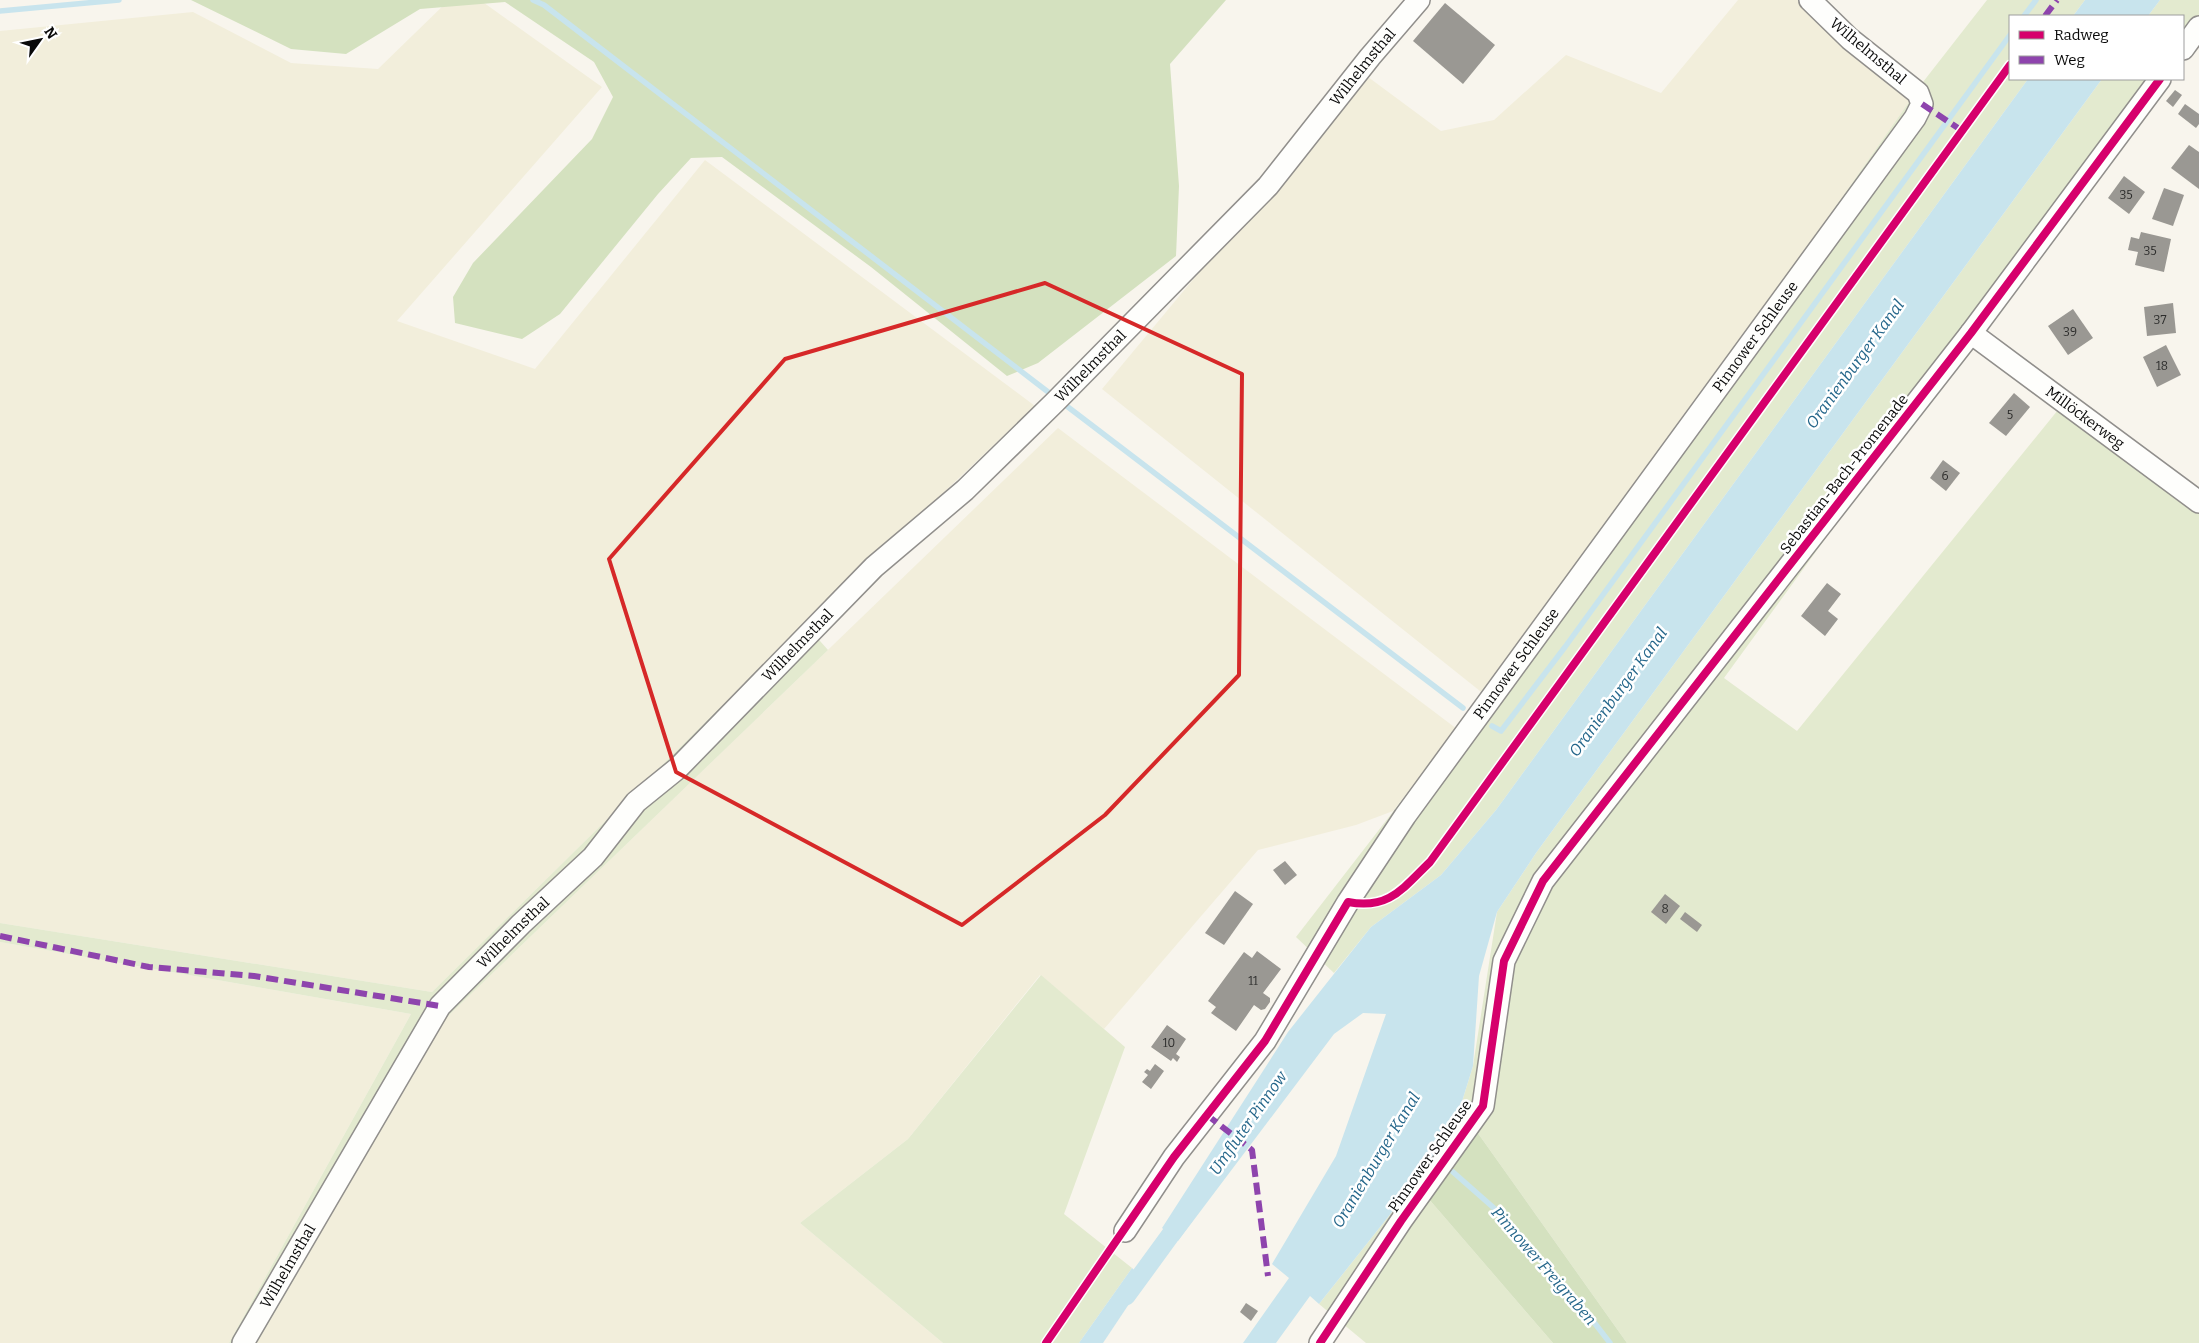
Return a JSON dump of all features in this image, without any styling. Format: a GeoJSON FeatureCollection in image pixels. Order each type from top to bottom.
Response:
{"type":"FeatureCollection","features":[{"type":"Feature","properties":{"kind":"street","name":"Wilhelmsthal"},"geometry":{"type":"LineString","coordinates":[[243,1343],[440,1006],[520,924],[593,857],[636,802],[678,768],[874,567],[965,490],[1048,409],[1268,186],[1370,57],[1419,0]]}},
{"type":"Feature","properties":{"kind":"street","name":"Wilhelmsthal"},"geometry":{"type":"LineString","coordinates":[[1810,0],[1850,39],[1918,94],[1922,104]]}},
{"type":"Feature","properties":{"kind":"street"},"geometry":{"type":"LineString","coordinates":[[2184,48],[2199,27]]}},
{"type":"Feature","properties":{"kind":"street","name":"Sebastian-Bach-Promenade"},"geometry":{"type":"LineString","coordinates":[[1542,881],[1971,334],[2159,80]]}},
{"type":"Feature","properties":{"kind":"street","name":"Pinnower Schleuse"},"geometry":{"type":"LineString","coordinates":[[1125,1231],[1174,1157],[1265,1041],[1348,902],[1404,816],[1915,118],[1922,104]]}},
{"type":"Feature","properties":{"kind":"street","name":"Millöckerweg"},"geometry":{"type":"LineString","coordinates":[[1971,334],[2199,502]]}},
{"type":"Feature","properties":{"kind":"street","name":"Pinnower Schleuse"},"geometry":{"type":"LineString","coordinates":[[1320,1343],[1401,1221],[1483,1106],[1504,961],[1542,881]]}},
{"type":"Feature","properties":{"kind":"highlighted area"},"geometry":{"type":"Polygon","coordinates":[[[1045,283],[1242,374],[1239,675],[1105,815],[962,925],[676,772],[609,559],[785,359],[1045,283]]]}},
{"type":"Feature","properties":{"kind":"shaded area"},"geometry":{"type":"Polygon","coordinates":[[[449,0],[480,0],[602,87],[397,321],[535,369],[705,160],[1035,406],[805,624],[432,992],[0,923],[0,31],[193,12],[291,63],[378,69],[449,0]]]}},
{"type":"Feature","properties":{"kind":"shaded area"},"geometry":{"type":"Polygon","coordinates":[[[1738,0],[1813,0],[1923,82],[1490,699],[1102,389],[1364,74],[1441,131],[1494,120],[1566,55],[1661,93],[1738,0]]]}},
{"type":"Feature","properties":{"kind":"shaded area"},"geometry":{"type":"Polygon","coordinates":[[[1058,428],[1457,729],[1393,811],[1356,825],[1258,850],[1104,1029],[1040,975],[908,1139],[800,1223],[943,1343],[257,1343],[443,1021],[1058,428]]]}},
{"type":"Feature","properties":{"kind":"shaded area"},"geometry":{"type":"Polygon","coordinates":[[[0,942],[411,1014],[229,1343],[0,1343],[0,942]]]}},
{"type":"Feature","properties":{"kind":"green space"},"geometry":{"type":"Polygon","coordinates":[[[191,0],[1226,0],[1170,64],[1179,186],[1176,256],[1038,363],[1007,376],[871,267],[722,157],[691,158],[658,194],[560,314],[522,339],[455,323],[453,297],[473,263],[592,139],[613,97],[594,62],[505,2],[420,9],[346,54],[291,49],[191,0]]]}},
{"type":"Feature","properties":{"kind":"green space"},"geometry":{"type":"Polygon","coordinates":[[[1987,0],[2085,0],[2074,15],[2009,15],[2009,80],[2027,80],[1496,810],[1441,875],[1371,927],[1334,973],[1296,937],[1457,729],[1490,699],[1923,82],[1987,0]]]}},
{"type":"Feature","properties":{"kind":"green space"},"geometry":{"type":"Polygon","coordinates":[[[2160,0],[2199,0],[2199,26],[2184,47],[2184,15],[2149,15],[2160,0]]]}},
{"type":"Feature","properties":{"kind":"green space"},"geometry":{"type":"Polygon","coordinates":[[[2101,80],[2159,80],[1724,678],[1797,731],[2062,405],[2199,505],[2199,1343],[1627,1343],[1460,1108],[1473,1066],[1497,912],[1536,853],[2101,80]]]}},
{"type":"Feature","properties":{"kind":"green space"},"geometry":{"type":"Polygon","coordinates":[[[805,624],[828,650],[443,1021],[257,1343],[229,1343],[411,1014],[0,942],[0,923],[432,992],[805,624]]]}},
{"type":"Feature","properties":{"kind":"green space"},"geometry":{"type":"Polygon","coordinates":[[[1041,975],[1125,1047],[1064,1214],[1132,1268],[1079,1343],[943,1343],[800,1223],[908,1139],[1041,975]]]}},
{"type":"Feature","properties":{"kind":"green space"},"geometry":{"type":"Polygon","coordinates":[[[1460,1108],[1627,1343],[1553,1343],[1415,1183],[1433,1156],[1460,1108]]]}},
{"type":"Feature","properties":{"kind":"green space"},"geometry":{"type":"Polygon","coordinates":[[[1415,1183],[1553,1343],[1366,1343],[1319,1304],[1415,1183]]]}},
{"type":"Feature","properties":{"kind":"water"},"geometry":{"type":"Polygon","coordinates":[[[2085,0],[2160,0],[2149,15],[2074,15],[2085,0]]]}},
{"type":"Feature","properties":{"kind":"water","name":"Oranienburger Kanal"},"geometry":{"type":"Polygon","coordinates":[[[2027,80],[2101,80],[1536,853],[1497,912],[1479,976],[1473,1066],[1460,1108],[1433,1156],[1415,1183],[1319,1304],[1310,1296],[1276,1343],[1243,1343],[1289,1278],[1272,1264],[1336,1156],[1386,1014],[1363,1013],[1334,1034],[1178,1241],[1162,1228],[1288,1032],[1371,927],[1441,875],[1496,810],[2027,80]]]}},
{"type":"Feature","properties":{"kind":"water"},"geometry":{"type":"Polygon","coordinates":[[[1132,1268],[1145,1280],[1103,1343],[1079,1343],[1132,1268]]]}},
{"type":"Feature","properties":{"kind":"building"},"geometry":{"type":"Polygon","coordinates":[[[1445,3],[1495,45],[1463,84],[1413,41],[1445,3]]]}},
{"type":"Feature","properties":{"kind":"building"},"geometry":{"type":"Polygon","coordinates":[[[2175,90],[2182,95],[2173,107],[2166,101],[2175,90]]]}},
{"type":"Feature","properties":{"kind":"building"},"geometry":{"type":"Polygon","coordinates":[[[2185,104],[2199,114],[2199,124],[2196,128],[2178,114],[2185,104]]]}},
{"type":"Feature","properties":{"kind":"building"},"geometry":{"type":"Polygon","coordinates":[[[2189,145],[2199,152],[2199,189],[2171,168],[2189,145]]]}},
{"type":"Feature","properties":{"kind":"building"},"geometry":{"type":"Polygon","coordinates":[[[2124,176],[2145,192],[2129,214],[2108,198],[2124,176]]]}},
{"type":"Feature","properties":{"kind":"building"},"geometry":{"type":"Polygon","coordinates":[[[2164,188],[2184,195],[2173,226],[2152,219],[2164,188]]]}},
{"type":"Feature","properties":{"kind":"building"},"geometry":{"type":"Polygon","coordinates":[[[2141,232],[2171,239],[2164,272],[2135,265],[2138,252],[2128,250],[2131,237],[2139,239],[2141,232]]]}},
{"type":"Feature","properties":{"kind":"building"},"geometry":{"type":"Polygon","coordinates":[[[2173,303],[2176,333],[2147,336],[2144,307],[2173,303]]]}},
{"type":"Feature","properties":{"kind":"building"},"geometry":{"type":"Polygon","coordinates":[[[2073,309],[2093,338],[2068,355],[2048,326],[2073,309]]]}},
{"type":"Feature","properties":{"kind":"building"},"geometry":{"type":"Polygon","coordinates":[[[2166,345],[2181,375],[2157,387],[2143,357],[2166,345]]]}},
{"type":"Feature","properties":{"kind":"building"},"geometry":{"type":"Polygon","coordinates":[[[2014,393],[2030,407],[2006,436],[1989,423],[2014,393]]]}},
{"type":"Feature","properties":{"kind":"building"},"geometry":{"type":"Polygon","coordinates":[[[1943,460],[1960,473],[1946,491],[1930,478],[1943,460]]]}},
{"type":"Feature","properties":{"kind":"building"},"geometry":{"type":"Polygon","coordinates":[[[1827,583],[1841,594],[1828,611],[1838,619],[1825,636],[1801,616],[1827,583]]]}},
{"type":"Feature","properties":{"kind":"building"},"geometry":{"type":"Polygon","coordinates":[[[1285,861],[1297,875],[1285,885],[1273,870],[1285,861]]]}},
{"type":"Feature","properties":{"kind":"building"},"geometry":{"type":"Polygon","coordinates":[[[1235,891],[1253,904],[1224,945],[1205,933],[1235,891]]]}},
{"type":"Feature","properties":{"kind":"building"},"geometry":{"type":"Polygon","coordinates":[[[1665,894],[1680,906],[1666,924],[1651,912],[1665,894]]]}},
{"type":"Feature","properties":{"kind":"building"},"geometry":{"type":"Polygon","coordinates":[[[1685,912],[1702,925],[1697,932],[1680,919],[1685,912]]]}},
{"type":"Feature","properties":{"kind":"building"},"geometry":{"type":"Polygon","coordinates":[[[1257,951],[1281,969],[1263,993],[1270,998],[1270,1002],[1265,1009],[1261,1010],[1254,1005],[1236,1031],[1211,1013],[1216,1007],[1208,1001],[1244,952],[1252,958],[1257,951]]]}},
{"type":"Feature","properties":{"kind":"building"},"geometry":{"type":"Polygon","coordinates":[[[1167,1025],[1186,1039],[1176,1054],[1180,1057],[1177,1062],[1173,1058],[1171,1061],[1151,1047],[1167,1025]]]}},
{"type":"Feature","properties":{"kind":"building"},"geometry":{"type":"Polygon","coordinates":[[[1155,1064],[1164,1071],[1151,1089],[1142,1082],[1148,1075],[1144,1072],[1147,1069],[1150,1071],[1155,1064]]]}},
{"type":"Feature","properties":{"kind":"building"},"geometry":{"type":"Polygon","coordinates":[[[1246,1303],[1258,1311],[1251,1321],[1240,1312],[1246,1303]]]}},
{"type":"Feature","properties":{"kind":"waterway"},"geometry":{"type":"LineString","coordinates":[[0,11],[119,0]]}},
{"type":"Feature","properties":{"kind":"waterway"},"geometry":{"type":"LineString","coordinates":[[533,0],[544,5],[1052,395]]}},
{"type":"Feature","properties":{"kind":"waterway"},"geometry":{"type":"LineString","coordinates":[[2025,15],[2036,0]]}},
{"type":"Feature","properties":{"kind":"waterway"},"geometry":{"type":"LineString","coordinates":[[1492,726],[1501,731],[1565,647],[2009,36]]}},
{"type":"Feature","properties":{"kind":"waterway"},"geometry":{"type":"LineString","coordinates":[[1064,404],[1463,708]]}},
{"type":"Feature","properties":{"kind":"waterway","name":"Pinnower Freigraben"},"geometry":{"type":"LineString","coordinates":[[1453,1172],[1503,1216],[1579,1303],[1610,1343]]}},
{"type":"Feature","properties":{"kind":"waterway","name":"Umfluter Pinnow"},"geometry":{"type":"LineString","coordinates":[[1126,1296],[1185,1215]]}},
{"type":"Feature","properties":{"kind":"marked path"},"geometry":{"type":"LineString","coordinates":[[2046,15],[2057,0]]}},
{"type":"Feature","properties":{"kind":"marked path"},"geometry":{"type":"LineString","coordinates":[[1922,104],[1961,130]]}},
{"type":"Feature","properties":{"kind":"marked path"},"geometry":{"type":"LineString","coordinates":[[0,936],[149,967],[254,976],[440,1006]]}},
{"type":"Feature","properties":{"kind":"marked path"},"geometry":{"type":"LineString","coordinates":[[1207,1115],[1252,1150],[1268,1276]]}},
{"type":"Feature","properties":{"kind":"cycle path"},"geometry":{"type":"LineString","coordinates":[[1046,1343],[1174,1157],[1265,1041],[1348,902],[1362,904],[1385,900],[1403,888],[1430,862],[2009,66]]}},
{"type":"Feature","properties":{"kind":"cycle path"},"geometry":{"type":"LineString","coordinates":[[1320,1343],[1401,1221],[1483,1106],[1504,961],[1543,881],[1971,333],[2159,80]]}}]}
